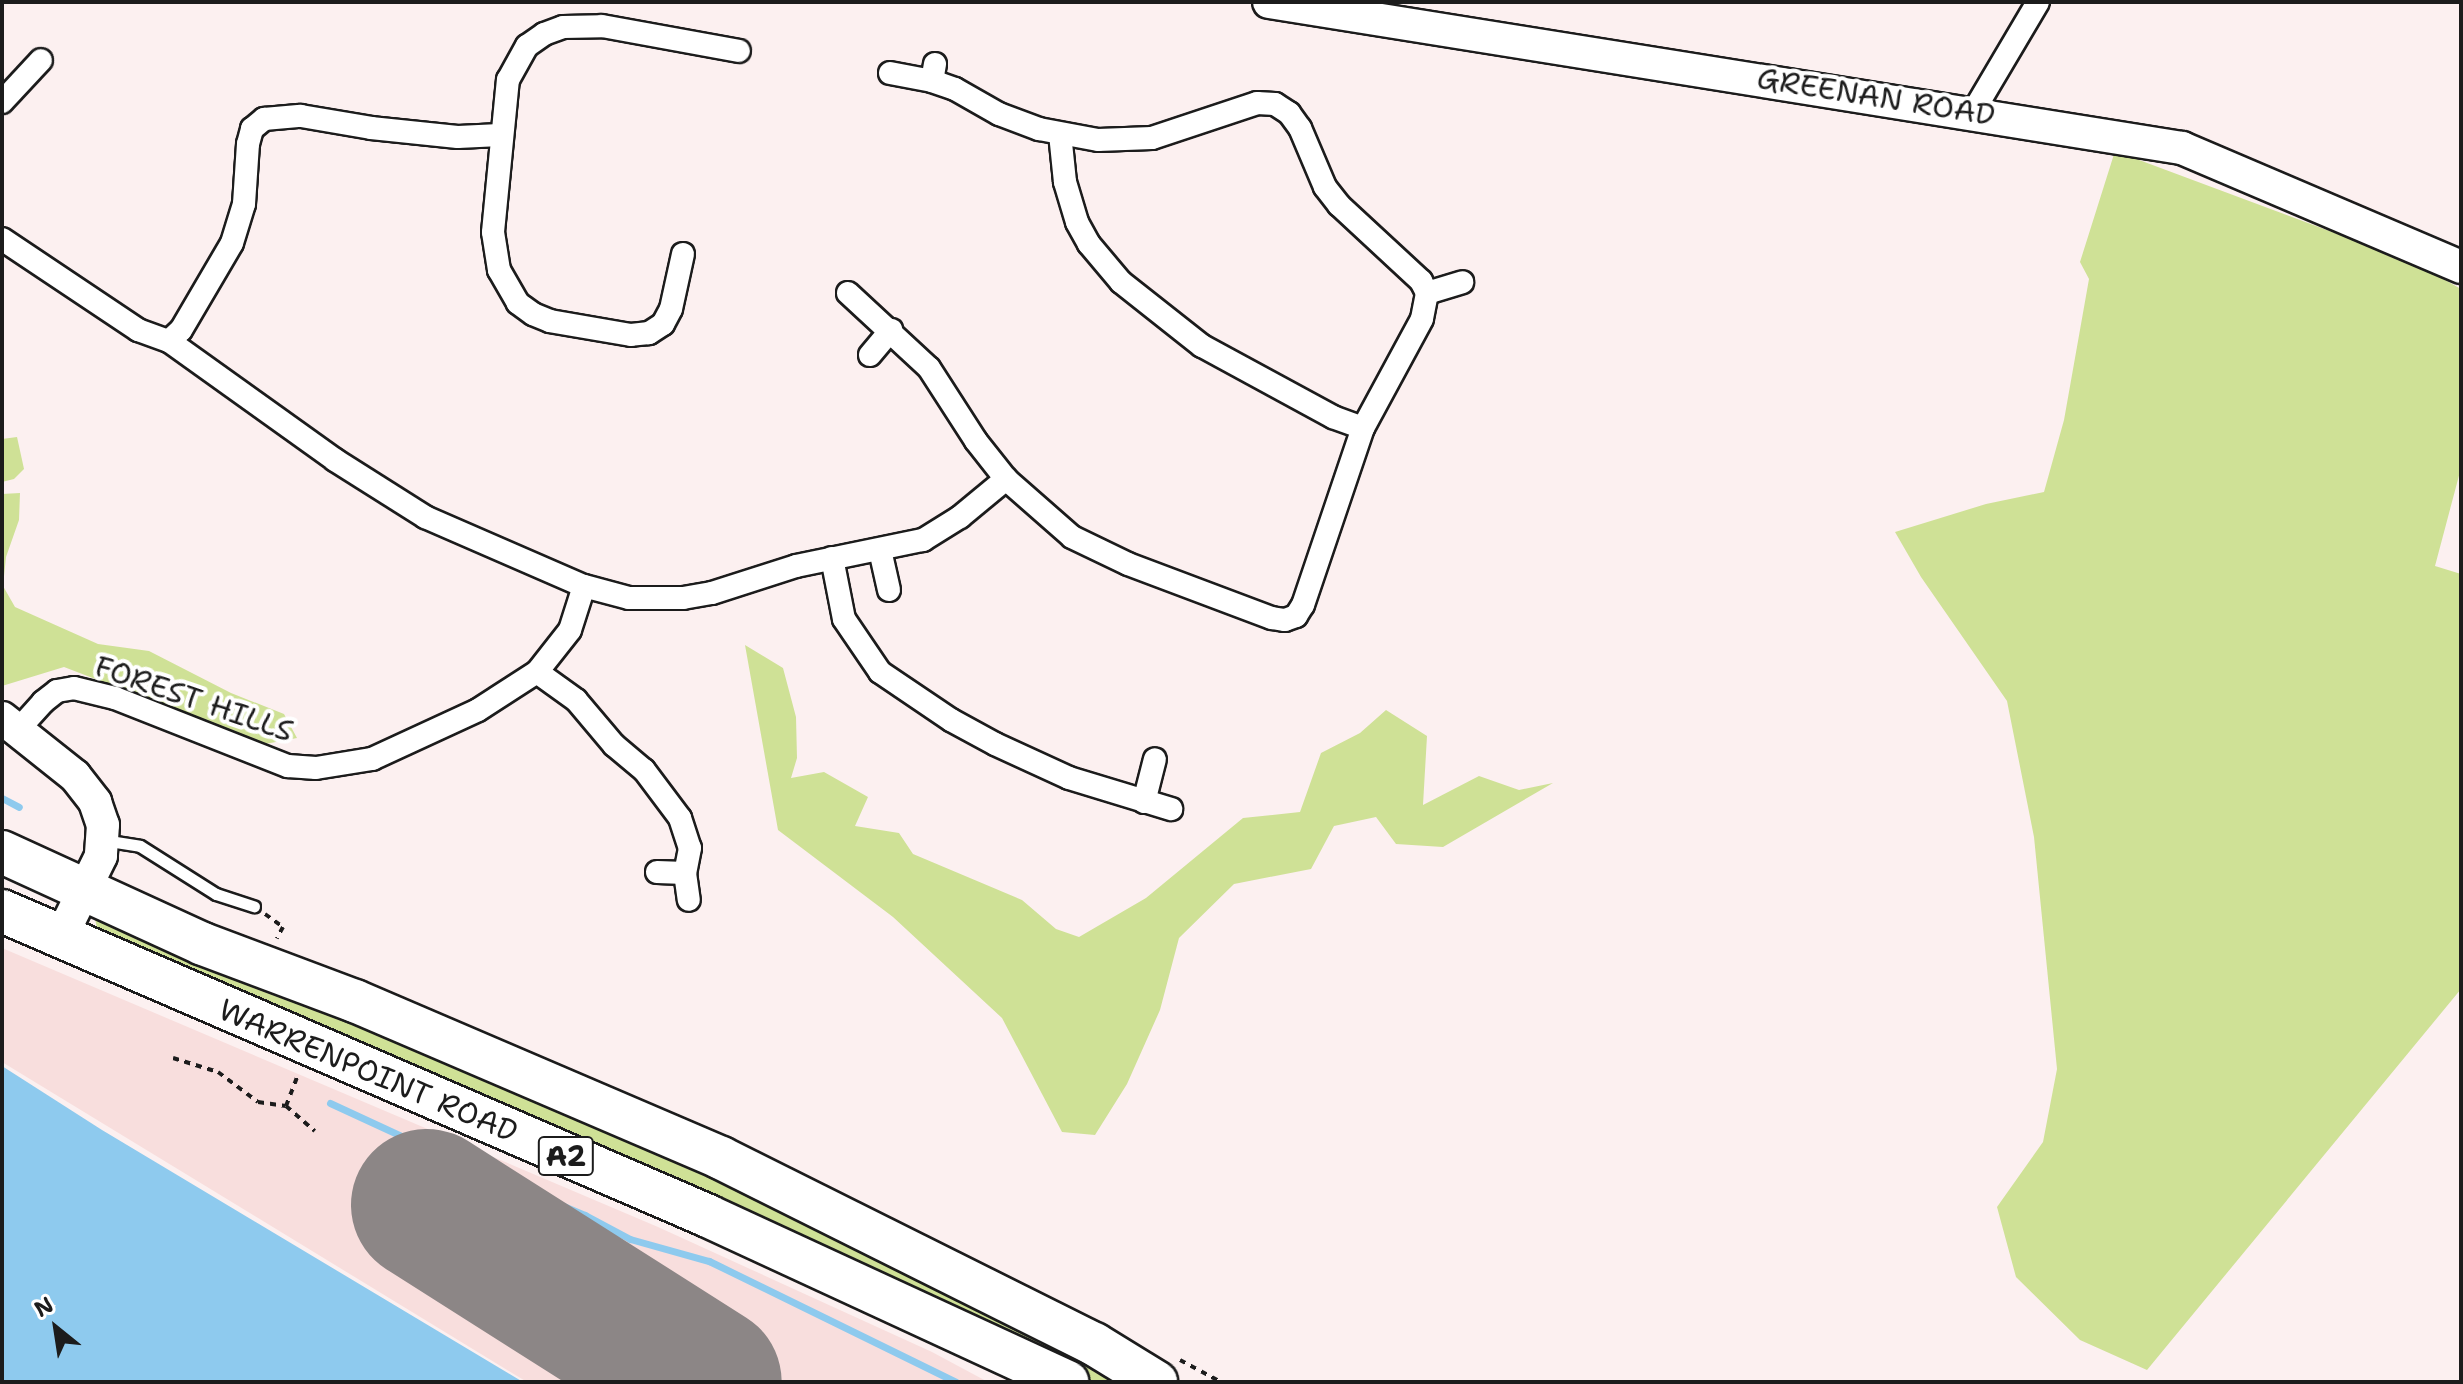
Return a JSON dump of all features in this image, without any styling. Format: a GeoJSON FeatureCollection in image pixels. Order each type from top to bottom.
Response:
{"type":"FeatureCollection","features":[{"type":"Feature","properties":{"kind":"highway","name":"A2"},"geometry":{"type":"LineString","coordinates":[[2,852],[84,891]]}},
{"type":"Feature","properties":{"kind":"highway","name":"WARRENPOINT ROAD"},"geometry":{"type":"LineString","coordinates":[[84,891],[203,944],[355,1001],[721,1158],[1094,1344],[1156,1382]]}},
{"type":"Feature","properties":{"kind":"highway","name":"A2"},"geometry":{"type":"LineString","coordinates":[[2,911],[60,939]]}},
{"type":"Feature","properties":{"kind":"highway","name":"WARRENPOINT ROAD"},"geometry":{"type":"LineString","coordinates":[[60,939],[708,1216],[1068,1382]]}},
{"type":"Feature","properties":{"kind":"street","name":"GREENAN ROAD"},"geometry":{"type":"LineString","coordinates":[[1269,2],[1973,112],[2182,148],[2461,267]]}},
{"type":"Feature","properties":{"kind":"street"},"geometry":{"type":"LineString","coordinates":[[1973,112],[2038,2]]}},
{"type":"Feature","properties":{"kind":"street"},"geometry":{"type":"LineString","coordinates":[[683,254],[671,309],[663,324],[649,333],[631,335],[590,330],[533,314],[518,303],[507,287],[494,251],[500,135],[508,80],[515,62],[536,40],[563,27],[602,26],[739,51]]}},
{"type":"Feature","properties":{"kind":"street"},"geometry":{"type":"LineString","coordinates":[[2,102],[41,60]]}},
{"type":"Feature","properties":{"kind":"street"},"geometry":{"type":"LineString","coordinates":[[848,293],[929,368],[964,424],[1006,479],[1048,519],[1099,552],[1285,620],[1296,616],[1303,605],[1363,428],[1422,319],[1427,293],[1421,281],[1339,205],[1325,187],[1300,128],[1289,113],[1275,104],[1257,103],[1173,132],[1132,141],[1060,134],[1009,118],[955,89],[934,72],[890,73]]}},
{"type":"Feature","properties":{"kind":"street"},"geometry":{"type":"LineString","coordinates":[[169,341],[181,330],[232,243],[244,204],[248,144],[252,129],[264,119],[301,116],[371,128],[458,137],[500,135]]}},
{"type":"Feature","properties":{"kind":"street"},"geometry":{"type":"LineString","coordinates":[[1060,134],[1065,182],[1077,222],[1089,244],[1121,282],[1180,332],[1213,353],[1333,417],[1363,428]]}},
{"type":"Feature","properties":{"kind":"street"},"geometry":{"type":"LineString","coordinates":[[2,239],[138,330],[169,341],[187,358],[335,460],[425,517],[584,586],[629,598],[683,598],[832,558],[923,540],[943,529],[1006,479]]}},
{"type":"Feature","properties":{"kind":"street"},"geometry":{"type":"LineString","coordinates":[[1427,293],[1462,282]]}},
{"type":"Feature","properties":{"kind":"street"},"geometry":{"type":"LineString","coordinates":[[870,355],[891,330]]}},
{"type":"Feature","properties":{"kind":"street"},"geometry":{"type":"LineString","coordinates":[[880,550],[889,590]]}},
{"type":"Feature","properties":{"kind":"street"},"geometry":{"type":"LineString","coordinates":[[832,558],[844,619],[880,672],[951,720],[995,744],[1069,778],[1171,809]]}},
{"type":"Feature","properties":{"kind":"street","name":"FOREST HILLS"},"geometry":{"type":"LineString","coordinates":[[9,724],[57,691],[74,688],[115,698],[261,758],[288,766],[344,765],[372,759],[453,723],[503,696],[537,672],[570,630],[584,586]]}},
{"type":"Feature","properties":{"kind":"street"},"geometry":{"type":"LineString","coordinates":[[537,672],[576,700],[680,818],[690,848],[691,861],[685,873],[689,900]]}},
{"type":"Feature","properties":{"kind":"street"},"geometry":{"type":"LineString","coordinates":[[9,724],[75,776],[95,802],[103,825],[101,856],[60,939]]}},
{"type":"Feature","properties":{"kind":"street"},"geometry":{"type":"LineString","coordinates":[[1144,802],[1155,759]]}},
{"type":"Feature","properties":{"kind":"street"},"geometry":{"type":"LineString","coordinates":[[657,872],[685,873]]}},
{"type":"Feature","properties":{"kind":"lane"},"geometry":{"type":"LineString","coordinates":[[102,839],[140,846],[216,894],[254,906]]}},
{"type":"Feature","properties":{"kind":"path"},"geometry":{"type":"LineString","coordinates":[[254,906],[283,927],[272,948]]}},
{"type":"Feature","properties":{"kind":"path"},"geometry":{"type":"LineString","coordinates":[[173,1058],[218,1072],[258,1102],[286,1106],[315,1131]]}},
{"type":"Feature","properties":{"kind":"shaded area"},"geometry":{"type":"Polygon","coordinates":[[[2,948],[658,1227],[932,1352],[988,1382],[527,1382],[2,1062],[2,948]]]}},
{"type":"Feature","properties":{"kind":"green space"},"geometry":{"type":"Polygon","coordinates":[[[2115,151],[2415,263],[2461,289],[2461,468],[2435,566],[2461,574],[2461,989],[2147,1370],[2080,1340],[2016,1277],[1997,1207],[2043,1142],[2057,1069],[2034,837],[2007,701],[1921,577],[1895,532],[1986,504],[2044,492],[2064,420],[2089,279],[2080,262],[2115,151]]]}},
{"type":"Feature","properties":{"kind":"green space"},"geometry":{"type":"Polygon","coordinates":[[[17,437],[24,469],[14,479],[2,482],[2,439],[17,437]]]}},
{"type":"Feature","properties":{"kind":"green space"},"geometry":{"type":"Polygon","coordinates":[[[20,493],[19,520],[6,557],[3,586],[15,607],[98,644],[149,651],[231,693],[284,714],[297,738],[265,744],[64,667],[2,686],[2,494],[20,493]]]}},
{"type":"Feature","properties":{"kind":"green space"},"geometry":{"type":"Polygon","coordinates":[[[745,645],[783,668],[796,717],[797,758],[791,778],[824,772],[868,797],[855,826],[899,833],[913,854],[1022,900],[1056,929],[1079,937],[1146,898],[1243,818],[1300,812],[1321,753],[1360,733],[1386,710],[1427,736],[1423,805],[1479,776],[1519,790],[1553,783],[1443,847],[1396,844],[1376,817],[1334,826],[1311,869],[1234,884],[1179,938],[1160,1010],[1127,1084],[1095,1135],[1062,1132],[1002,1018],[893,917],[778,830],[745,645]]]}},
{"type":"Feature","properties":{"kind":"green space"},"geometry":{"type":"Polygon","coordinates":[[[94,914],[251,977],[925,1270],[1135,1382],[1091,1382],[781,1228],[97,928],[94,914]]]}},
{"type":"Feature","properties":{"kind":"water"},"geometry":{"type":"Polygon","coordinates":[[[2,1066],[102,1130],[523,1382],[2,1382],[2,1066]]]}},
{"type":"Feature","properties":{"kind":"waterway"},"geometry":{"type":"LineString","coordinates":[[2,798],[19,807]]}},
{"type":"Feature","properties":{"kind":"waterway"},"geometry":{"type":"LineString","coordinates":[[330,1103],[585,1215],[630,1239],[709,1261],[956,1382]]}},
{"type":"Feature","properties":{"kind":"runway"},"geometry":{"type":"LineString","coordinates":[[427,1205],[706,1382]]}}]}
